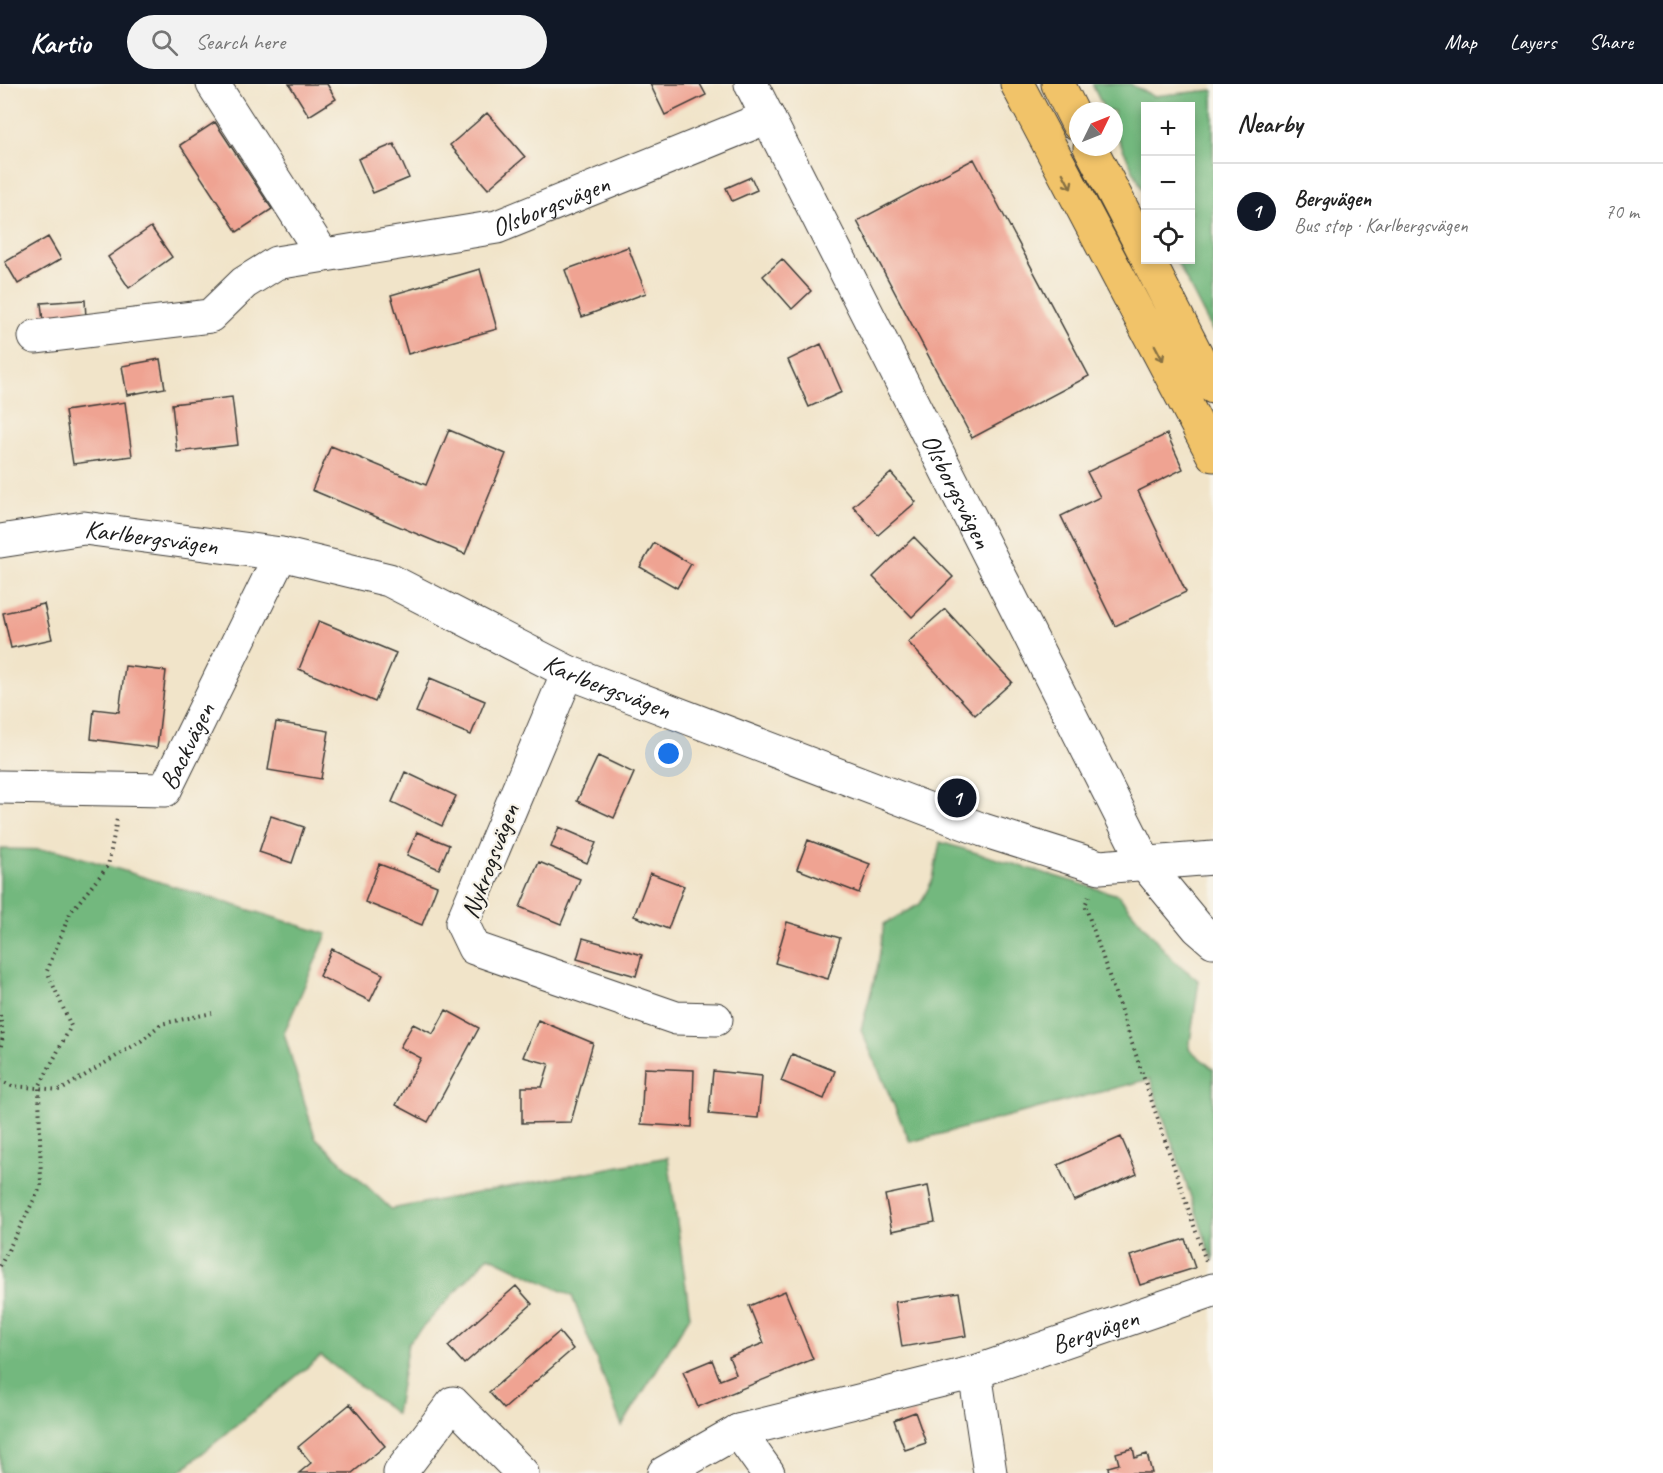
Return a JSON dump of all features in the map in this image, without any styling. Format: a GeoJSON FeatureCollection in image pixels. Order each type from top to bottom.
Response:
{"type":"FeatureCollection","features":[{"type":"Feature","properties":{"kind":"main road"},"geometry":{"type":"LineString","coordinates":[[1017,84],[1213,455]]}},
{"type":"Feature","properties":{"kind":"main road"},"geometry":{"type":"LineString","coordinates":[[1058,84],[1069,106]]}},
{"type":"Feature","properties":{"kind":"main road"},"geometry":{"type":"LineString","coordinates":[[1095,156],[1141,245]]}},
{"type":"Feature","properties":{"kind":"main road"},"geometry":{"type":"LineString","coordinates":[[1150,264],[1213,387]]}},
{"type":"Feature","properties":{"kind":"street"},"geometry":{"type":"LineString","coordinates":[[213,84],[323,255]]}},
{"type":"Feature","properties":{"kind":"street","name":"Olsborgsvägen"},"geometry":{"type":"LineString","coordinates":[[751,84],[1146,865],[1198,928],[1213,941]]}},
{"type":"Feature","properties":{"kind":"street","name":"Olsborgsvägen"},"geometry":{"type":"LineString","coordinates":[[35,337],[210,316],[244,283],[276,263],[497,227],[768,117]]}},
{"type":"Feature","properties":{"kind":"street","name":"Karlbergsvägen"},"geometry":{"type":"LineString","coordinates":[[0,541],[84,528],[281,554],[388,580],[568,672],[983,830],[1100,867],[1213,858]]}},
{"type":"Feature","properties":{"kind":"street","name":"Backvägen"},"geometry":{"type":"LineString","coordinates":[[0,787],[165,790],[281,554]]}},
{"type":"Feature","properties":{"kind":"street","name":"Nykrogsvägen"},"geometry":{"type":"LineString","coordinates":[[568,672],[462,923],[474,948],[676,1018],[716,1019]]}},
{"type":"Feature","properties":{"kind":"street","name":"Bergvägen"},"geometry":{"type":"LineString","coordinates":[[664,1473],[738,1431],[975,1371],[1211,1280]]}},
{"type":"Feature","properties":{"kind":"street"},"geometry":{"type":"LineString","coordinates":[[975,1371],[990,1473]]}},
{"type":"Feature","properties":{"kind":"street"},"geometry":{"type":"LineString","coordinates":[[400,1473],[453,1403],[522,1473]]}},
{"type":"Feature","properties":{"kind":"street"},"geometry":{"type":"LineString","coordinates":[[738,1431],[768,1473]]}},
{"type":"Feature","properties":{"kind":"path"},"geometry":{"type":"LineString","coordinates":[[0,1266],[41,1186],[39,1087],[71,1026],[47,971],[70,913],[108,866],[123,789]]}},
{"type":"Feature","properties":{"kind":"path"},"geometry":{"type":"LineString","coordinates":[[1100,867],[1085,905],[1211,1280]]}},
{"type":"Feature","properties":{"kind":"path"},"geometry":{"type":"LineString","coordinates":[[0,1080],[12,1086],[61,1089],[141,1041],[161,1024],[212,1013]]}},
{"type":"Feature","properties":{"kind":"path"},"geometry":{"type":"LineString","coordinates":[[0,1015],[3,1036],[0,1050]]}},
{"type":"Feature","properties":{"kind":"green space"},"geometry":{"type":"Polygon","coordinates":[[[1092,84],[1130,84],[1153,96],[1213,90],[1213,332],[1178,264],[1195,264],[1195,102],[1141,102],[1141,187],[1123,149],[1123,102],[1101,102],[1092,84]]]}},
{"type":"Feature","properties":{"kind":"green space"},"geometry":{"type":"Polygon","coordinates":[[[940,842],[1118,895],[1171,958],[1199,981],[1189,1049],[1213,1069],[1213,1261],[1150,1079],[910,1142],[861,1030],[878,965],[884,924],[920,904],[933,879],[940,842]]]}},
{"type":"Feature","properties":{"kind":"green space"},"geometry":{"type":"Polygon","coordinates":[[[0,849],[57,850],[327,934],[284,1033],[315,1137],[391,1209],[668,1157],[690,1316],[622,1426],[572,1296],[489,1256],[408,1343],[396,1414],[321,1356],[178,1473],[0,1473],[0,849]]]}},
{"type":"Feature","properties":{"kind":"building"},"geometry":{"type":"Polygon","coordinates":[[[289,84],[327,84],[336,99],[309,116],[289,84]]]}},
{"type":"Feature","properties":{"kind":"building"},"geometry":{"type":"Polygon","coordinates":[[[650,84],[700,84],[706,95],[665,115],[650,84]]]}},
{"type":"Feature","properties":{"kind":"building"},"geometry":{"type":"Polygon","coordinates":[[[487,113],[525,157],[488,189],[450,145],[487,113]]]}},
{"type":"Feature","properties":{"kind":"building"},"geometry":{"type":"Polygon","coordinates":[[[215,122],[272,209],[237,232],[180,145],[215,122]]]}},
{"type":"Feature","properties":{"kind":"building"},"geometry":{"type":"Polygon","coordinates":[[[394,144],[409,178],[373,193],[358,159],[394,144]]]}},
{"type":"Feature","properties":{"kind":"building"},"geometry":{"type":"Polygon","coordinates":[[[974,159],[1089,376],[972,438],[857,221],[974,159]]]}},
{"type":"Feature","properties":{"kind":"building"},"geometry":{"type":"Polygon","coordinates":[[[751,177],[757,190],[732,201],[726,188],[751,177]]]}},
{"type":"Feature","properties":{"kind":"building"},"geometry":{"type":"Polygon","coordinates":[[[151,227],[172,257],[129,288],[108,257],[151,227]]]}},
{"type":"Feature","properties":{"kind":"building"},"geometry":{"type":"Polygon","coordinates":[[[48,237],[61,259],[18,284],[5,262],[48,237]]]}},
{"type":"Feature","properties":{"kind":"building"},"geometry":{"type":"Polygon","coordinates":[[[628,247],[646,293],[582,317],[565,270],[628,247]]]}},
{"type":"Feature","properties":{"kind":"building"},"geometry":{"type":"Polygon","coordinates":[[[782,259],[811,291],[792,309],[763,276],[782,259]]]}},
{"type":"Feature","properties":{"kind":"building"},"geometry":{"type":"Polygon","coordinates":[[[480,269],[497,329],[408,354],[391,295],[480,269]]]}},
{"type":"Feature","properties":{"kind":"building"},"geometry":{"type":"Polygon","coordinates":[[[85,300],[86,318],[43,322],[41,303],[85,300]]]}},
{"type":"Feature","properties":{"kind":"building"},"geometry":{"type":"Polygon","coordinates":[[[821,344],[842,392],[809,407],[788,360],[821,344]]]}},
{"type":"Feature","properties":{"kind":"building"},"geometry":{"type":"Polygon","coordinates":[[[160,359],[165,388],[127,395],[122,366],[160,359]]]}},
{"type":"Feature","properties":{"kind":"building"},"geometry":{"type":"Polygon","coordinates":[[[232,397],[238,445],[177,452],[172,404],[232,397]]]}},
{"type":"Feature","properties":{"kind":"building"},"geometry":{"type":"Polygon","coordinates":[[[125,402],[132,456],[73,464],[65,411],[125,402]]]}},
{"type":"Feature","properties":{"kind":"building"},"geometry":{"type":"Polygon","coordinates":[[[449,430],[506,454],[465,554],[312,490],[331,446],[426,485],[449,430]]]}},
{"type":"Feature","properties":{"kind":"building"},"geometry":{"type":"Polygon","coordinates":[[[1167,434],[1183,469],[1138,491],[1186,592],[1115,626],[1061,516],[1100,497],[1087,472],[1167,434]]]}},
{"type":"Feature","properties":{"kind":"building"},"geometry":{"type":"Polygon","coordinates":[[[891,473],[916,502],[878,535],[853,506],[891,473]]]}},
{"type":"Feature","properties":{"kind":"building"},"geometry":{"type":"Polygon","coordinates":[[[914,537],[953,577],[912,617],[873,577],[914,537]]]}},
{"type":"Feature","properties":{"kind":"building"},"geometry":{"type":"Polygon","coordinates":[[[654,543],[691,564],[677,588],[640,567],[654,543]]]}},
{"type":"Feature","properties":{"kind":"building"},"geometry":{"type":"Polygon","coordinates":[[[44,604],[52,639],[11,648],[3,613],[44,604]]]}},
{"type":"Feature","properties":{"kind":"building"},"geometry":{"type":"Polygon","coordinates":[[[945,609],[1012,682],[975,715],[908,642],[945,609]]]}},
{"type":"Feature","properties":{"kind":"building"},"geometry":{"type":"Polygon","coordinates":[[[319,621],[396,653],[375,702],[299,669],[319,621]]]}},
{"type":"Feature","properties":{"kind":"building"},"geometry":{"type":"Polygon","coordinates":[[[125,666],[166,671],[157,748],[91,739],[94,709],[119,712],[125,666]]]}},
{"type":"Feature","properties":{"kind":"building"},"geometry":{"type":"Polygon","coordinates":[[[430,678],[485,701],[471,735],[416,712],[430,678]]]}},
{"type":"Feature","properties":{"kind":"building"},"geometry":{"type":"Polygon","coordinates":[[[276,722],[329,731],[321,779],[268,770],[276,722]]]}},
{"type":"Feature","properties":{"kind":"building"},"geometry":{"type":"Polygon","coordinates":[[[598,756],[634,773],[614,818],[577,801],[598,756]]]}},
{"type":"Feature","properties":{"kind":"building"},"geometry":{"type":"Polygon","coordinates":[[[405,772],[456,796],[442,826],[392,802],[405,772]]]}},
{"type":"Feature","properties":{"kind":"building"},"geometry":{"type":"Polygon","coordinates":[[[271,816],[304,827],[292,863],[259,852],[271,816]]]}},
{"type":"Feature","properties":{"kind":"building"},"geometry":{"type":"Polygon","coordinates":[[[559,827],[596,843],[587,863],[551,847],[559,827]]]}},
{"type":"Feature","properties":{"kind":"building"},"geometry":{"type":"Polygon","coordinates":[[[417,832],[449,845],[439,869],[407,855],[417,832]]]}},
{"type":"Feature","properties":{"kind":"building"},"geometry":{"type":"Polygon","coordinates":[[[808,840],[870,864],[859,893],[797,869],[808,840]]]}},
{"type":"Feature","properties":{"kind":"building"},"geometry":{"type":"Polygon","coordinates":[[[539,862],[580,879],[561,924],[520,907],[539,862]]]}},
{"type":"Feature","properties":{"kind":"building"},"geometry":{"type":"Polygon","coordinates":[[[379,864],[437,886],[422,925],[365,902],[379,864]]]}},
{"type":"Feature","properties":{"kind":"building"},"geometry":{"type":"Polygon","coordinates":[[[650,873],[684,886],[668,929],[634,916],[650,873]]]}},
{"type":"Feature","properties":{"kind":"building"},"geometry":{"type":"Polygon","coordinates":[[[787,922],[840,938],[828,979],[775,963],[787,922]]]}},
{"type":"Feature","properties":{"kind":"building"},"geometry":{"type":"Polygon","coordinates":[[[583,938],[642,955],[636,976],[577,959],[583,938]]]}},
{"type":"Feature","properties":{"kind":"building"},"geometry":{"type":"Polygon","coordinates":[[[332,949],[383,974],[370,1001],[319,976],[332,949]]]}},
{"type":"Feature","properties":{"kind":"building"},"geometry":{"type":"Polygon","coordinates":[[[446,1010],[479,1028],[428,1122],[396,1105],[421,1058],[400,1047],[413,1024],[433,1034],[446,1010]]]}},
{"type":"Feature","properties":{"kind":"building"},"geometry":{"type":"Polygon","coordinates":[[[538,1020],[593,1043],[571,1122],[522,1123],[522,1087],[542,1087],[549,1064],[523,1057],[538,1020]]]}},
{"type":"Feature","properties":{"kind":"building"},"geometry":{"type":"Polygon","coordinates":[[[792,1054],[835,1071],[824,1099],[781,1081],[792,1054]]]}},
{"type":"Feature","properties":{"kind":"building"},"geometry":{"type":"Polygon","coordinates":[[[644,1068],[694,1070],[692,1127],[641,1124],[644,1068]]]}},
{"type":"Feature","properties":{"kind":"building"},"geometry":{"type":"Polygon","coordinates":[[[713,1071],[762,1076],[758,1118],[709,1114],[713,1071]]]}},
{"type":"Feature","properties":{"kind":"building"},"geometry":{"type":"Polygon","coordinates":[[[1121,1137],[1137,1174],[1074,1201],[1058,1165],[1121,1137]]]}},
{"type":"Feature","properties":{"kind":"building"},"geometry":{"type":"Polygon","coordinates":[[[928,1186],[935,1222],[892,1231],[885,1195],[928,1186]]]}},
{"type":"Feature","properties":{"kind":"building"},"geometry":{"type":"Polygon","coordinates":[[[1185,1239],[1195,1268],[1140,1285],[1130,1256],[1185,1239]]]}},
{"type":"Feature","properties":{"kind":"building"},"geometry":{"type":"Polygon","coordinates":[[[516,1286],[532,1304],[464,1364],[448,1346],[516,1286]]]}},
{"type":"Feature","properties":{"kind":"building"},"geometry":{"type":"Polygon","coordinates":[[[785,1291],[813,1359],[698,1407],[683,1372],[712,1360],[720,1380],[736,1374],[729,1357],[764,1343],[749,1306],[785,1291]]]}},
{"type":"Feature","properties":{"kind":"building"},"geometry":{"type":"Polygon","coordinates":[[[959,1292],[966,1336],[902,1347],[895,1302],[959,1292]]]}},
{"type":"Feature","properties":{"kind":"building"},"geometry":{"type":"Polygon","coordinates":[[[559,1332],[573,1349],[504,1409],[489,1392],[559,1332]]]}},
{"type":"Feature","properties":{"kind":"building"},"geometry":{"type":"Polygon","coordinates":[[[350,1404],[385,1446],[352,1473],[299,1473],[311,1463],[298,1447],[350,1404]]]}},
{"type":"Feature","properties":{"kind":"building"},"geometry":{"type":"Polygon","coordinates":[[[915,1412],[926,1443],[905,1450],[894,1420],[915,1412]]]}},
{"type":"Feature","properties":{"kind":"building"},"geometry":{"type":"Polygon","coordinates":[[[1133,1448],[1135,1458],[1147,1454],[1152,1473],[1109,1473],[1108,1467],[1119,1464],[1116,1453],[1133,1448]]]}},
{"type":"Feature","properties":{"kind":"place","name":"Bergvägen"},"geometry":{"type":"Point","coordinates":[957,798]}}]}
